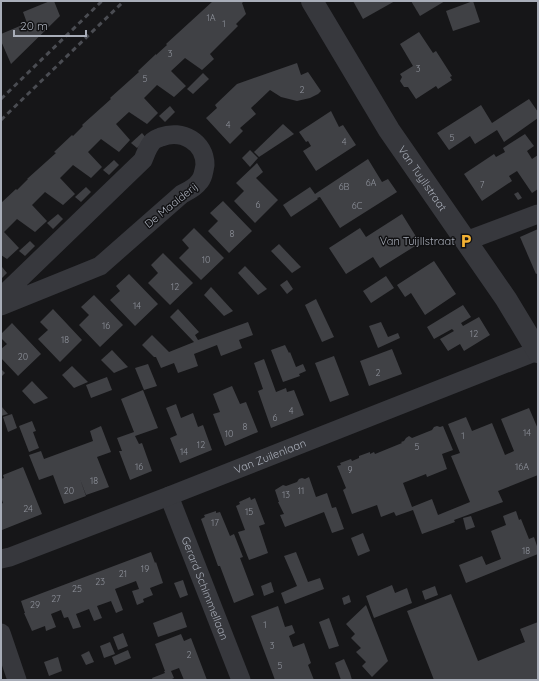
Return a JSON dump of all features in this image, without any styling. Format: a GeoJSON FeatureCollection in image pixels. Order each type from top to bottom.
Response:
{"type":"FeatureCollection","features":[{"type":"Feature","properties":{"kind":"street","name":"Van Tuyllstraat"},"geometry":{"type":"LineString","coordinates":[[312,1],[389,130],[517,316],[537,351]]}},
{"type":"Feature","properties":{"kind":"street","name":"De Maalderij"},"geometry":{"type":"LineString","coordinates":[[1,297],[143,160],[148,148],[154,140],[167,135],[180,134],[192,139],[200,148],[205,159],[204,172],[200,182],[182,194],[100,266],[1,306]]}},
{"type":"Feature","properties":{"kind":"street"},"geometry":{"type":"LineString","coordinates":[[466,241],[538,214]]}},
{"type":"Feature","properties":{"kind":"street","name":"Van Zuilenlaan"},"geometry":{"type":"LineString","coordinates":[[1,559],[10,557],[168,496],[537,351]]}},
{"type":"Feature","properties":{"kind":"street","name":"Gerard Schimmellaan"},"geometry":{"type":"LineString","coordinates":[[168,496],[241,680]]}},
{"type":"Feature","properties":{"kind":"street"},"geometry":{"type":"LineString","coordinates":[[1,633],[17,680]]}},
{"type":"Feature","properties":{"kind":"building"},"geometry":{"type":"Polygon","coordinates":[[[50,1],[54,1],[60,16],[11,64],[1,41],[1,34],[27,23],[23,12],[50,1]]]}},
{"type":"Feature","properties":{"kind":"building"},"geometry":{"type":"Polygon","coordinates":[[[213,1],[244,1],[242,3],[246,14],[236,24],[238,26],[210,54],[214,59],[202,70],[185,58],[171,71],[186,86],[174,97],[157,85],[144,98],[158,113],[147,124],[129,112],[116,124],[130,140],[119,152],[101,139],[88,152],[102,167],[91,178],[73,165],[60,178],[75,194],[63,205],[45,192],[32,205],[47,221],[35,232],[17,219],[4,232],[19,248],[7,259],[1,255],[1,203],[56,153],[54,152],[72,135],[73,136],[83,126],[82,125],[167,45],[166,44],[213,1]]]}},
{"type":"Feature","properties":{"kind":"building"},"geometry":{"type":"Polygon","coordinates":[[[353,1],[395,1],[363,19],[353,1]]]}},
{"type":"Feature","properties":{"kind":"building"},"geometry":{"type":"Polygon","coordinates":[[[411,1],[445,1],[420,16],[411,1]]]}},
{"type":"Feature","properties":{"kind":"building"},"geometry":{"type":"Polygon","coordinates":[[[473,1],[480,22],[453,31],[446,11],[473,1]]]}},
{"type":"Feature","properties":{"kind":"building"},"geometry":{"type":"Polygon","coordinates":[[[419,32],[433,53],[436,51],[452,76],[450,77],[452,80],[438,89],[436,86],[416,99],[408,87],[404,87],[400,81],[402,77],[400,74],[413,66],[400,44],[419,32]]]}},
{"type":"Feature","properties":{"kind":"building"},"geometry":{"type":"Polygon","coordinates":[[[297,63],[301,75],[308,72],[321,91],[318,94],[310,98],[297,101],[281,97],[270,90],[251,108],[256,114],[240,128],[243,131],[230,144],[206,118],[217,108],[215,105],[237,84],[297,63]]]}},
{"type":"Feature","properties":{"kind":"building"},"geometry":{"type":"Polygon","coordinates":[[[203,73],[209,79],[193,94],[187,89],[203,73]]]}},
{"type":"Feature","properties":{"kind":"building"},"geometry":{"type":"Polygon","coordinates":[[[529,99],[538,112],[538,118],[504,142],[497,130],[475,144],[470,136],[449,150],[437,133],[481,105],[492,123],[529,99]]]}},
{"type":"Feature","properties":{"kind":"building"},"geometry":{"type":"Polygon","coordinates":[[[170,106],[175,112],[165,122],[159,116],[170,106]]]}},
{"type":"Feature","properties":{"kind":"building"},"geometry":{"type":"Polygon","coordinates":[[[331,111],[339,127],[343,125],[356,145],[316,171],[303,151],[311,146],[299,132],[331,111]]]}},
{"type":"Feature","properties":{"kind":"building"},"geometry":{"type":"Polygon","coordinates":[[[283,124],[294,134],[259,157],[254,152],[283,124]]]}},
{"type":"Feature","properties":{"kind":"building"},"geometry":{"type":"Polygon","coordinates":[[[142,133],[147,139],[137,148],[131,143],[142,133]]]}},
{"type":"Feature","properties":{"kind":"building"},"geometry":{"type":"Polygon","coordinates":[[[525,134],[534,146],[527,151],[532,159],[538,155],[538,189],[532,193],[517,171],[509,176],[512,181],[482,201],[464,174],[494,154],[496,157],[505,152],[503,148],[525,134]]]}},
{"type":"Feature","properties":{"kind":"building"},"geometry":{"type":"Polygon","coordinates":[[[250,150],[258,158],[250,167],[242,158],[250,150]]]}},
{"type":"Feature","properties":{"kind":"building"},"geometry":{"type":"Polygon","coordinates":[[[368,159],[382,182],[388,179],[397,192],[340,228],[320,197],[291,217],[283,205],[310,187],[315,194],[368,159]]]}},
{"type":"Feature","properties":{"kind":"building"},"geometry":{"type":"Polygon","coordinates":[[[114,160],[119,165],[109,175],[103,170],[114,160]]]}},
{"type":"Feature","properties":{"kind":"building"},"geometry":{"type":"Polygon","coordinates":[[[257,163],[263,172],[256,178],[278,200],[255,223],[234,201],[244,191],[236,183],[257,163]]]}},
{"type":"Feature","properties":{"kind":"building"},"geometry":{"type":"Polygon","coordinates":[[[86,187],[91,192],[81,202],[75,197],[86,187]]]}},
{"type":"Feature","properties":{"kind":"building"},"geometry":{"type":"Polygon","coordinates":[[[518,192],[522,198],[518,200],[514,194],[518,192]]]}},
{"type":"Feature","properties":{"kind":"building"},"geometry":{"type":"Polygon","coordinates":[[[223,201],[252,231],[229,253],[208,231],[218,221],[210,213],[223,201]]]}},
{"type":"Feature","properties":{"kind":"building"},"geometry":{"type":"Polygon","coordinates":[[[58,214],[63,219],[53,229],[47,223],[58,214]]]}},
{"type":"Feature","properties":{"kind":"building"},"geometry":{"type":"Polygon","coordinates":[[[402,214],[420,243],[380,268],[373,257],[346,274],[329,248],[360,228],[366,237],[402,214]]]}},
{"type":"Feature","properties":{"kind":"building"},"geometry":{"type":"Polygon","coordinates":[[[194,228],[224,258],[201,280],[179,258],[189,248],[182,240],[194,228]]]}},
{"type":"Feature","properties":{"kind":"building"},"geometry":{"type":"Polygon","coordinates":[[[538,229],[538,273],[536,274],[520,237],[538,229]]]}},
{"type":"Feature","properties":{"kind":"building"},"geometry":{"type":"Polygon","coordinates":[[[30,241],[35,246],[25,256],[19,251],[30,241]]]}},
{"type":"Feature","properties":{"kind":"building"},"geometry":{"type":"Polygon","coordinates":[[[279,244],[301,267],[292,273],[271,251],[279,244]]]}},
{"type":"Feature","properties":{"kind":"building"},"geometry":{"type":"Polygon","coordinates":[[[163,253],[193,283],[170,305],[148,283],[158,273],[151,265],[163,253]]]}},
{"type":"Feature","properties":{"kind":"building"},"geometry":{"type":"Polygon","coordinates":[[[434,261],[456,294],[425,315],[411,293],[405,297],[397,285],[434,261]]]}},
{"type":"Feature","properties":{"kind":"building"},"geometry":{"type":"Polygon","coordinates":[[[245,266],[267,289],[258,295],[238,273],[245,266]]]}},
{"type":"Feature","properties":{"kind":"building"},"geometry":{"type":"Polygon","coordinates":[[[2,267],[7,273],[1,279],[1,268],[2,267]]]}},
{"type":"Feature","properties":{"kind":"building"},"geometry":{"type":"Polygon","coordinates":[[[129,274],[158,304],[135,326],[110,300],[120,291],[116,286],[129,274]]]}},
{"type":"Feature","properties":{"kind":"building"},"geometry":{"type":"Polygon","coordinates":[[[386,276],[394,288],[371,303],[363,291],[386,276]]]}},
{"type":"Feature","properties":{"kind":"building"},"geometry":{"type":"Polygon","coordinates":[[[287,280],[293,289],[287,294],[280,285],[287,280]]]}},
{"type":"Feature","properties":{"kind":"building"},"geometry":{"type":"Polygon","coordinates":[[[211,287],[233,311],[224,316],[204,295],[211,287]]]}},
{"type":"Feature","properties":{"kind":"building"},"geometry":{"type":"Polygon","coordinates":[[[94,295],[123,325],[100,347],[79,325],[89,315],[81,307],[94,295]]]}},
{"type":"Feature","properties":{"kind":"building"},"geometry":{"type":"Polygon","coordinates":[[[316,299],[334,337],[322,342],[305,305],[316,299]]]}},
{"type":"Feature","properties":{"kind":"building"},"geometry":{"type":"Polygon","coordinates":[[[463,305],[471,317],[461,323],[463,326],[479,317],[490,335],[464,351],[460,344],[448,351],[440,339],[454,331],[452,329],[434,339],[427,327],[463,305]]]}},
{"type":"Feature","properties":{"kind":"building"},"geometry":{"type":"Polygon","coordinates":[[[53,309],[82,340],[60,362],[38,339],[48,330],[40,322],[53,309]]]}},
{"type":"Feature","properties":{"kind":"building"},"geometry":{"type":"Polygon","coordinates":[[[178,309],[199,332],[195,335],[198,340],[248,322],[253,335],[239,340],[242,348],[221,356],[217,345],[194,354],[198,366],[178,373],[174,363],[161,368],[156,357],[154,357],[142,345],[152,335],[169,352],[194,342],[170,317],[178,309]]]}},
{"type":"Feature","properties":{"kind":"building"},"geometry":{"type":"Polygon","coordinates":[[[381,322],[388,337],[398,333],[400,338],[378,348],[369,326],[381,322]]]}},
{"type":"Feature","properties":{"kind":"building"},"geometry":{"type":"Polygon","coordinates":[[[12,323],[41,354],[18,376],[1,358],[1,349],[7,344],[1,338],[1,334],[12,323]]]}},
{"type":"Feature","properties":{"kind":"building"},"geometry":{"type":"Polygon","coordinates":[[[285,345],[289,353],[290,352],[296,367],[303,364],[306,371],[299,374],[300,376],[283,382],[271,350],[285,345]]]}},
{"type":"Feature","properties":{"kind":"building"},"geometry":{"type":"Polygon","coordinates":[[[392,349],[402,374],[369,386],[360,361],[392,349]]]}},
{"type":"Feature","properties":{"kind":"building"},"geometry":{"type":"Polygon","coordinates":[[[112,350],[128,367],[114,373],[101,360],[112,350]]]}},
{"type":"Feature","properties":{"kind":"building"},"geometry":{"type":"Polygon","coordinates":[[[334,356],[349,395],[330,402],[315,363],[334,356]]]}},
{"type":"Feature","properties":{"kind":"building"},"geometry":{"type":"Polygon","coordinates":[[[264,359],[276,392],[286,388],[287,392],[294,390],[304,415],[271,428],[258,391],[263,389],[254,363],[264,359]]]}},
{"type":"Feature","properties":{"kind":"building"},"geometry":{"type":"Polygon","coordinates":[[[148,364],[157,386],[144,390],[135,368],[148,364]]]}},
{"type":"Feature","properties":{"kind":"building"},"geometry":{"type":"Polygon","coordinates":[[[72,366],[88,382],[74,388],[62,375],[72,366]]]}},
{"type":"Feature","properties":{"kind":"building"},"geometry":{"type":"Polygon","coordinates":[[[1,369],[5,373],[1,377],[1,369]]]}},
{"type":"Feature","properties":{"kind":"building"},"geometry":{"type":"Polygon","coordinates":[[[107,377],[112,390],[91,398],[86,385],[107,377]]]}},
{"type":"Feature","properties":{"kind":"building"},"geometry":{"type":"Polygon","coordinates":[[[32,381],[48,398],[34,404],[22,391],[32,381]]]}},
{"type":"Feature","properties":{"kind":"building"},"geometry":{"type":"Polygon","coordinates":[[[232,386],[240,404],[246,402],[258,432],[225,446],[213,414],[220,412],[213,394],[232,386]]]}},
{"type":"Feature","properties":{"kind":"building"},"geometry":{"type":"Polygon","coordinates":[[[143,390],[158,428],[135,436],[139,444],[142,443],[152,471],[130,480],[119,451],[122,451],[117,438],[134,432],[121,399],[143,390]]]}},
{"type":"Feature","properties":{"kind":"building"},"geometry":{"type":"Polygon","coordinates":[[[176,404],[181,418],[193,413],[198,427],[203,425],[212,450],[180,463],[170,438],[177,435],[166,408],[176,404]]]}},
{"type":"Feature","properties":{"kind":"building"},"geometry":{"type":"Polygon","coordinates":[[[1,406],[8,414],[1,416],[1,406]]]}},
{"type":"Feature","properties":{"kind":"building"},"geometry":{"type":"Polygon","coordinates":[[[529,408],[538,429],[538,475],[498,491],[503,502],[454,520],[455,522],[422,534],[413,510],[396,516],[394,512],[381,517],[377,505],[352,514],[343,490],[346,488],[337,466],[341,465],[340,463],[351,459],[352,461],[359,458],[359,456],[370,452],[370,454],[374,452],[375,454],[402,443],[401,442],[409,436],[412,438],[432,430],[437,426],[443,426],[453,450],[442,454],[447,469],[427,477],[426,474],[403,483],[412,507],[432,499],[438,515],[470,502],[451,456],[460,453],[448,424],[466,417],[472,431],[492,423],[505,455],[514,451],[501,419],[529,408]]]}},
{"type":"Feature","properties":{"kind":"building"},"geometry":{"type":"Polygon","coordinates":[[[12,414],[17,428],[8,432],[3,417],[12,414]]]}},
{"type":"Feature","properties":{"kind":"building"},"geometry":{"type":"Polygon","coordinates":[[[32,421],[36,431],[33,432],[39,448],[29,452],[19,426],[32,421]]]}},
{"type":"Feature","properties":{"kind":"building"},"geometry":{"type":"Polygon","coordinates":[[[101,426],[111,452],[97,457],[109,487],[86,495],[80,479],[86,496],[64,504],[53,475],[39,480],[29,455],[41,451],[44,459],[93,441],[90,431],[101,426]]]}},
{"type":"Feature","properties":{"kind":"building"},"geometry":{"type":"Polygon","coordinates":[[[23,467],[42,514],[2,530],[1,504],[3,503],[1,497],[1,479],[4,478],[3,475],[23,467]]]}},
{"type":"Feature","properties":{"kind":"building"},"geometry":{"type":"Polygon","coordinates":[[[309,477],[316,497],[327,493],[332,508],[336,507],[344,529],[332,533],[324,512],[285,527],[280,515],[284,514],[278,502],[275,490],[283,485],[286,486],[297,482],[299,479],[309,477]]]}},
{"type":"Feature","properties":{"kind":"building"},"geometry":{"type":"Polygon","coordinates":[[[250,497],[251,500],[255,498],[265,524],[259,526],[268,553],[249,560],[238,532],[245,530],[236,506],[240,504],[239,502],[250,497]]]}},
{"type":"Feature","properties":{"kind":"building"},"geometry":{"type":"Polygon","coordinates":[[[216,511],[216,513],[220,512],[230,536],[234,534],[243,557],[240,558],[254,595],[234,603],[220,566],[218,566],[201,519],[205,517],[204,515],[216,511]]]}},
{"type":"Feature","properties":{"kind":"building"},"geometry":{"type":"Polygon","coordinates":[[[516,511],[529,539],[534,537],[538,554],[466,583],[459,565],[482,556],[486,565],[501,559],[491,531],[506,525],[503,516],[516,511]]]}},
{"type":"Feature","properties":{"kind":"building"},"geometry":{"type":"Polygon","coordinates":[[[471,516],[475,527],[466,530],[463,518],[471,516]]]}},
{"type":"Feature","properties":{"kind":"building"},"geometry":{"type":"Polygon","coordinates":[[[363,533],[370,551],[358,556],[351,538],[363,533]]]}},
{"type":"Feature","properties":{"kind":"building"},"geometry":{"type":"Polygon","coordinates":[[[151,552],[163,583],[150,588],[153,595],[143,599],[144,602],[137,605],[132,591],[139,589],[136,581],[115,589],[123,610],[116,613],[111,601],[97,606],[102,618],[94,621],[89,609],[76,614],[81,627],[73,629],[68,617],[64,618],[61,610],[51,614],[56,627],[46,631],[45,626],[32,631],[24,613],[21,601],[151,552]]]}},
{"type":"Feature","properties":{"kind":"building"},"geometry":{"type":"Polygon","coordinates":[[[296,552],[308,582],[320,578],[324,589],[285,604],[281,593],[297,586],[284,556],[296,552]]]}},
{"type":"Feature","properties":{"kind":"building"},"geometry":{"type":"Polygon","coordinates":[[[183,580],[188,595],[180,598],[174,583],[183,580]]]}},
{"type":"Feature","properties":{"kind":"building"},"geometry":{"type":"Polygon","coordinates":[[[271,582],[274,592],[264,596],[261,586],[271,582]]]}},
{"type":"Feature","properties":{"kind":"building"},"geometry":{"type":"Polygon","coordinates":[[[392,585],[395,593],[407,588],[412,603],[374,618],[366,596],[392,585]]]}},
{"type":"Feature","properties":{"kind":"building"},"geometry":{"type":"Polygon","coordinates":[[[435,586],[438,595],[425,600],[422,591],[435,586]]]}},
{"type":"Feature","properties":{"kind":"building"},"geometry":{"type":"Polygon","coordinates":[[[451,594],[478,661],[525,642],[520,629],[538,622],[538,680],[434,680],[407,611],[451,594]]]}},
{"type":"Feature","properties":{"kind":"building"},"geometry":{"type":"Polygon","coordinates":[[[349,595],[351,602],[344,605],[342,598],[349,595]]]}},
{"type":"Feature","properties":{"kind":"building"},"geometry":{"type":"Polygon","coordinates":[[[366,605],[388,661],[372,677],[362,666],[366,662],[356,652],[361,648],[351,638],[355,634],[346,624],[366,605]]]}},
{"type":"Feature","properties":{"kind":"building"},"geometry":{"type":"Polygon","coordinates":[[[278,606],[285,627],[292,625],[295,633],[289,636],[293,647],[304,643],[311,663],[308,665],[314,680],[275,680],[251,616],[278,606]]]}},
{"type":"Feature","properties":{"kind":"building"},"geometry":{"type":"Polygon","coordinates":[[[182,612],[187,627],[158,637],[153,623],[182,612]]]}},
{"type":"Feature","properties":{"kind":"building"},"geometry":{"type":"Polygon","coordinates":[[[329,618],[339,646],[329,649],[319,622],[329,618]]]}},
{"type":"Feature","properties":{"kind":"building"},"geometry":{"type":"Polygon","coordinates":[[[123,633],[128,646],[118,650],[113,637],[123,633]]]}},
{"type":"Feature","properties":{"kind":"building"},"geometry":{"type":"Polygon","coordinates":[[[181,634],[184,641],[191,638],[207,680],[184,680],[179,668],[171,671],[174,678],[170,680],[153,680],[152,678],[165,673],[155,644],[181,634]]]}},
{"type":"Feature","properties":{"kind":"building"},"geometry":{"type":"Polygon","coordinates":[[[110,642],[115,654],[104,658],[100,646],[110,642]]]}},
{"type":"Feature","properties":{"kind":"building"},"geometry":{"type":"Polygon","coordinates":[[[128,650],[131,658],[115,665],[112,657],[128,650]]]}},
{"type":"Feature","properties":{"kind":"building"},"geometry":{"type":"Polygon","coordinates":[[[89,651],[94,662],[86,665],[81,655],[89,651]]]}},
{"type":"Feature","properties":{"kind":"building"},"geometry":{"type":"Polygon","coordinates":[[[58,657],[62,671],[49,676],[44,662],[58,657]]]}},
{"type":"Feature","properties":{"kind":"building"},"geometry":{"type":"Polygon","coordinates":[[[344,659],[352,680],[341,680],[335,663],[344,659]]]}},
{"type":"Feature","properties":{"kind":"railway"},"geometry":{"type":"LineString","coordinates":[[1,99],[102,1]]}},
{"type":"Feature","properties":{"kind":"railway"},"geometry":{"type":"LineString","coordinates":[[1,120],[124,1]]}},
{"type":"Feature","properties":{"kind":"place","name":"Van Tuijllstraat"},"geometry":{"type":"Point","coordinates":[466,241]}}]}
